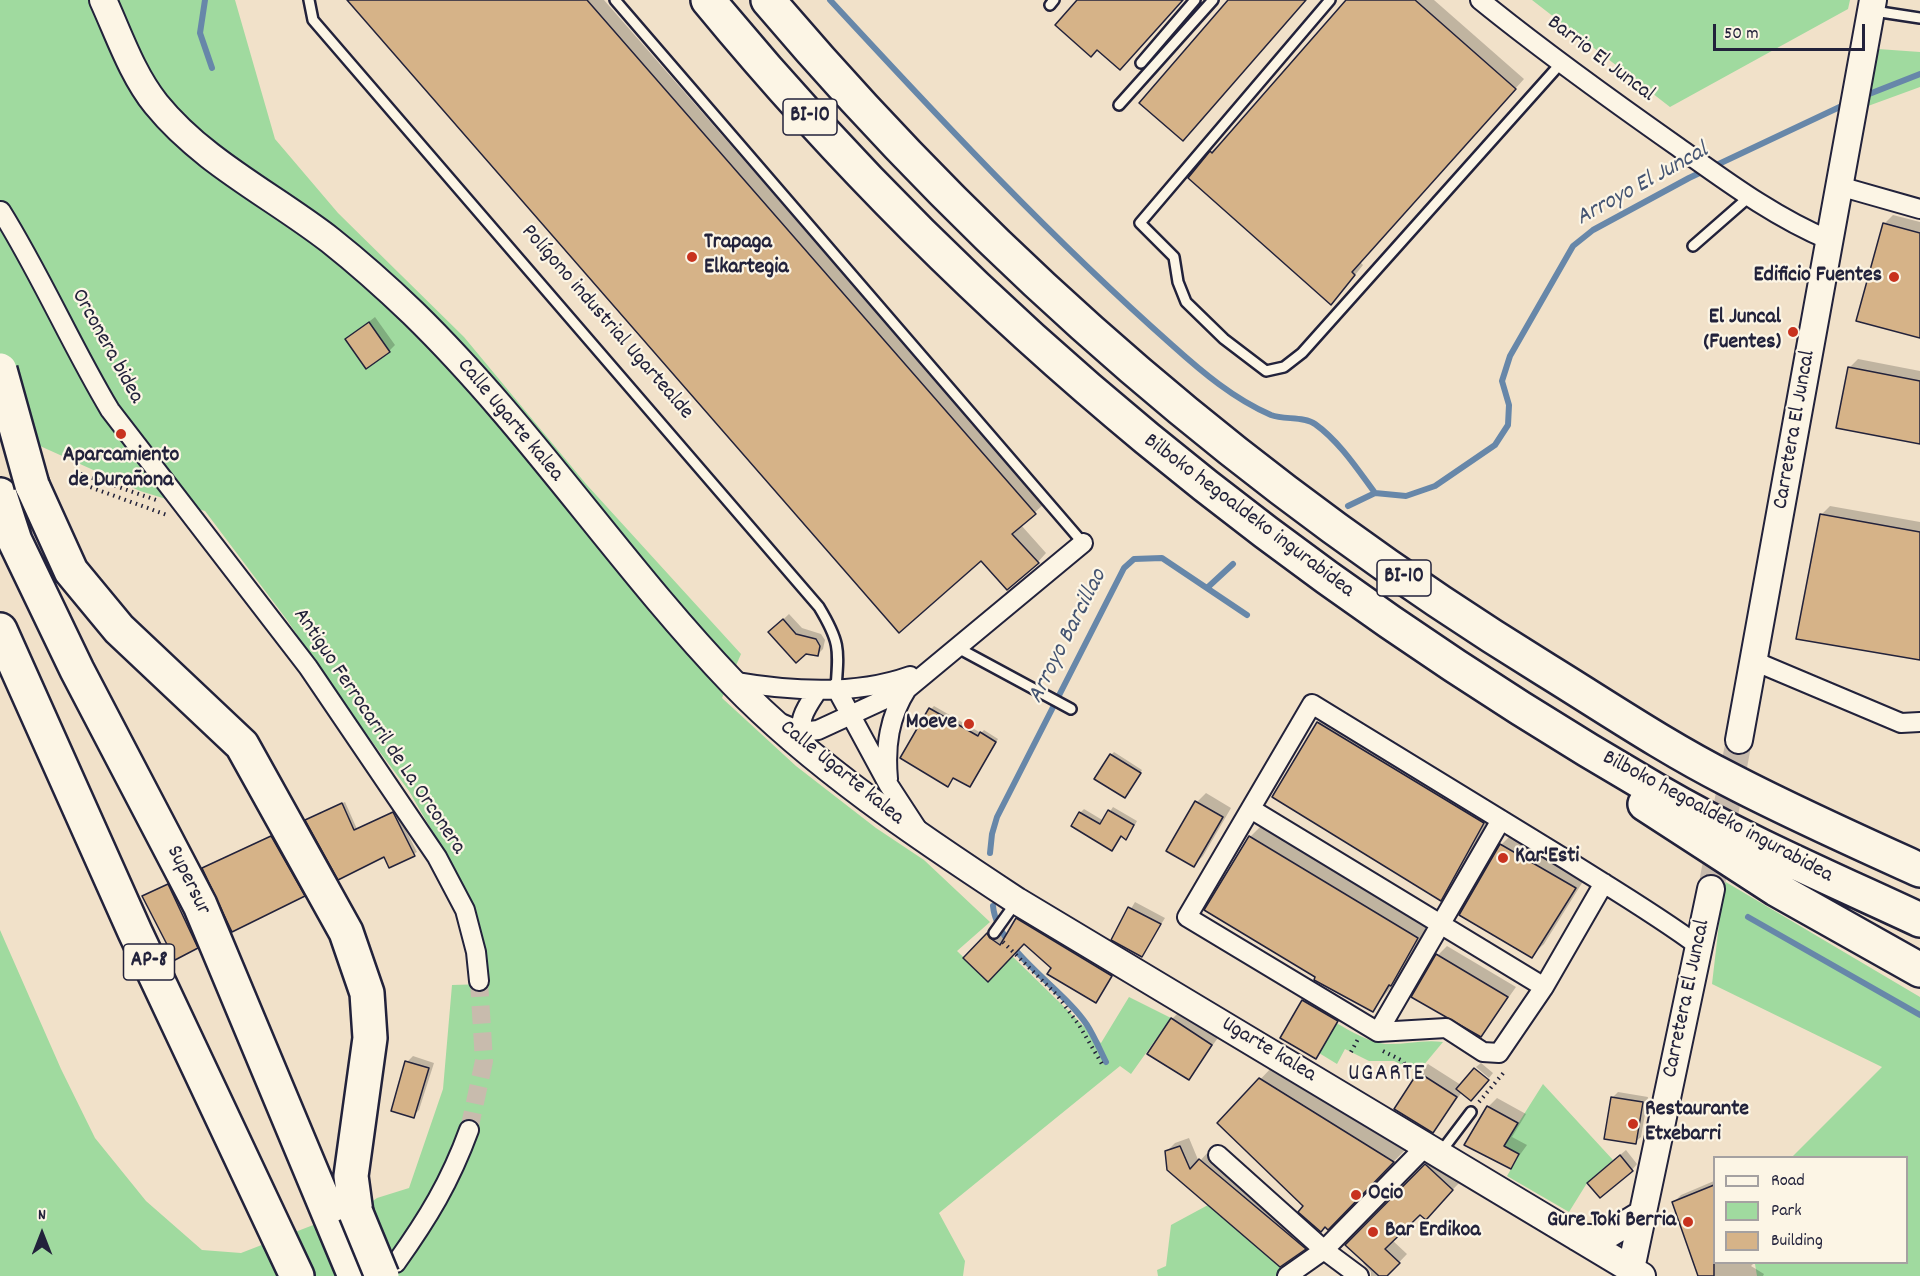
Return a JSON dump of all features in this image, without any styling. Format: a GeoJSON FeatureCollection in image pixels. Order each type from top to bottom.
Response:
{"type":"FeatureCollection","features":[{"type":"Feature","properties":{"kind":"highway","name":"Bilboko hegoaldeko ingurabidea"},"geometry":{"type":"LineString","coordinates":[[708,0],[814,122],[916,230],[1006,318],[1104,405],[1225,504],[1326,579],[1440,657],[1660,793],[1920,920]]}},
{"type":"Feature","properties":{"kind":"highway","name":"Bilboko hegoaldeko ingurabidea"},"geometry":{"type":"LineString","coordinates":[[768,0],[898,146],[1037,284],[1134,370],[1296,500],[1465,620],[1658,740],[1727,779],[1920,870]]}},
{"type":"Feature","properties":{"kind":"highway"},"geometry":{"type":"LineString","coordinates":[[0,370],[32,485],[71,571],[119,629],[242,745],[346,932],[368,993],[370,1038],[345,1219],[389,1269]]}},
{"type":"Feature","properties":{"kind":"highway","name":"Supersur"},"geometry":{"type":"LineString","coordinates":[[0,495],[15,541],[77,670],[200,904],[345,1219],[355,1276]]}},
{"type":"Feature","properties":{"kind":"highway","name":"AP-8"},"geometry":{"type":"LineString","coordinates":[[0,630],[135,932],[292,1263]]}},
{"type":"Feature","properties":{"kind":"highway"},"geometry":{"type":"LineString","coordinates":[[1522,709],[1664,819],[1776,889],[1920,970]]}},
{"type":"Feature","properties":{"kind":"street","name":"Calle Ugarte kalea"},"geometry":{"type":"LineString","coordinates":[[103,0],[134,70],[155,102],[186,138],[330,240],[411,311],[485,390],[603,533],[731,681],[750,700],[849,783],[926,841]]}},
{"type":"Feature","properties":{"kind":"street","name":"Barrio El Juncal"},"geometry":{"type":"LineString","coordinates":[[1480,0],[1749,197],[1799,228],[1829,240]]}},
{"type":"Feature","properties":{"kind":"street","name":"Carretera El Juncal"},"geometry":{"type":"LineString","coordinates":[[1739,740],[1872,5]]}},
{"type":"Feature","properties":{"kind":"street"},"geometry":{"type":"LineString","coordinates":[[1839,186],[1920,209]]}},
{"type":"Feature","properties":{"kind":"street","name":"Orconera bidea"},"geometry":{"type":"LineString","coordinates":[[1,211],[34,263],[87,371],[110,410],[196,520]]}},
{"type":"Feature","properties":{"kind":"street","name":"Antiguo Ferrocarril de La Orconera"},"geometry":{"type":"LineString","coordinates":[[196,520],[308,666],[437,856],[465,910],[476,952],[479,981]]}},
{"type":"Feature","properties":{"kind":"street"},"geometry":{"type":"LineString","coordinates":[[750,700],[784,725],[802,732],[818,730],[907,689],[1083,543]]}},
{"type":"Feature","properties":{"kind":"street"},"geometry":{"type":"LineString","coordinates":[[1754,661],[1901,723],[1920,722]]}},
{"type":"Feature","properties":{"kind":"street"},"geometry":{"type":"LineString","coordinates":[[731,681],[792,690],[818,690],[890,683],[934,668]]}},
{"type":"Feature","properties":{"kind":"street"},"geometry":{"type":"LineString","coordinates":[[836,688],[888,784],[926,841]]}},
{"type":"Feature","properties":{"kind":"street"},"geometry":{"type":"LineString","coordinates":[[888,784],[888,738],[897,704],[907,689]]}},
{"type":"Feature","properties":{"kind":"street"},"geometry":{"type":"LineString","coordinates":[[818,690],[801,720],[802,732],[810,747],[838,769],[849,783]]}},
{"type":"Feature","properties":{"kind":"street"},"geometry":{"type":"LineString","coordinates":[[1604,883],[1544,987],[1499,1053],[1483,1052],[1446,1028],[1378,1032],[1186,917],[1312,704],[1604,883],[1669,923],[1700,947]]}},
{"type":"Feature","properties":{"kind":"street"},"geometry":{"type":"LineString","coordinates":[[1251,809],[1544,987]]}},
{"type":"Feature","properties":{"kind":"street"},"geometry":{"type":"LineString","coordinates":[[1378,1032],[1501,820]]}},
{"type":"Feature","properties":{"kind":"street","name":"Ugarte kalea"},"geometry":{"type":"LineString","coordinates":[[926,841],[1010,910],[1432,1151],[1636,1273]]}},
{"type":"Feature","properties":{"kind":"street","name":"Carretera El Juncal"},"geometry":{"type":"LineString","coordinates":[[1636,1273],[1642,1214],[1711,889]]}},
{"type":"Feature","properties":{"kind":"street"},"geometry":{"type":"LineString","coordinates":[[389,1269],[420,1228],[452,1174],[469,1130]]}},
{"type":"Feature","properties":{"kind":"street"},"geometry":{"type":"LineString","coordinates":[[1287,1276],[1324,1250],[1432,1151]]}},
{"type":"Feature","properties":{"kind":"street"},"geometry":{"type":"LineString","coordinates":[[1218,1155],[1324,1250],[1359,1276]]}},
{"type":"Feature","properties":{"kind":"street"},"geometry":{"type":"LineString","coordinates":[[1577,1237],[1601,1239],[1642,1214]]}},
{"type":"Feature","properties":{"kind":"lane","name":"Polígono industrial Ugartealde"},"geometry":{"type":"LineString","coordinates":[[309,0],[313,20],[819,607],[837,637],[839,651],[836,688]]}},
{"type":"Feature","properties":{"kind":"lane"},"geometry":{"type":"LineString","coordinates":[[615,0],[1083,543]]}},
{"type":"Feature","properties":{"kind":"lane"},"geometry":{"type":"LineString","coordinates":[[1141,63],[1195,0]]}},
{"type":"Feature","properties":{"kind":"lane"},"geometry":{"type":"LineString","coordinates":[[1119,105],[1213,0]]}},
{"type":"Feature","properties":{"kind":"lane"},"geometry":{"type":"LineString","coordinates":[[1330,0],[1140,223],[1174,257],[1178,282],[1186,302],[1224,339],[1266,371],[1284,367],[1302,353],[1562,62]]}},
{"type":"Feature","properties":{"kind":"lane"},"geometry":{"type":"LineString","coordinates":[[1872,5],[1920,18]]}},
{"type":"Feature","properties":{"kind":"lane"},"geometry":{"type":"LineString","coordinates":[[1693,246],[1749,197]]}},
{"type":"Feature","properties":{"kind":"lane"},"geometry":{"type":"LineString","coordinates":[[958,648],[1071,710]]}},
{"type":"Feature","properties":{"kind":"lane"},"geometry":{"type":"LineString","coordinates":[[994,933],[1010,910]]}},
{"type":"Feature","properties":{"kind":"lane"},"geometry":{"type":"LineString","coordinates":[[1432,1151],[1471,1112]]}},
{"type":"Feature","properties":{"kind":"path"},"geometry":{"type":"LineString","coordinates":[[75,472],[196,520]]}},
{"type":"Feature","properties":{"kind":"path"},"geometry":{"type":"LineString","coordinates":[[68,479],[196,520]]}},
{"type":"Feature","properties":{"kind":"path"},"geometry":{"type":"LineString","coordinates":[[994,933],[1057,994],[1102,1064]]}},
{"type":"Feature","properties":{"kind":"path"},"geometry":{"type":"LineString","coordinates":[[1471,1112],[1500,1078]]}},
{"type":"Feature","properties":{"kind":"green space"},"geometry":{"type":"Polygon","coordinates":[[[0,0],[235,0],[275,139],[338,213],[464,337],[586,484],[741,654],[722,698],[796,766],[876,828],[924,860],[990,922],[957,951],[988,981],[1012,956],[1101,1043],[1129,997],[1171,1018],[1131,1074],[1120,1066],[939,1213],[965,1261],[963,1276],[0,1276],[0,930],[61,1069],[95,1138],[146,1201],[202,1250],[241,1253],[370,1203],[377,1198],[409,1188],[443,1089],[452,985],[487,984],[480,940],[442,848],[409,791],[338,696],[287,620],[205,511],[140,491],[0,428],[0,0]]]}},
{"type":"Feature","properties":{"kind":"green space"},"geometry":{"type":"Polygon","coordinates":[[[1532,0],[1850,0],[1848,9],[1670,107],[1532,0]]]}},
{"type":"Feature","properties":{"kind":"green space"},"geometry":{"type":"Polygon","coordinates":[[[1878,49],[1920,52],[1920,87],[1868,106],[1878,49]]]}},
{"type":"Feature","properties":{"kind":"green space"},"geometry":{"type":"Polygon","coordinates":[[[1724,881],[1920,997],[1920,1276],[1757,1276],[1755,1264],[1908,1264],[1908,1156],[1793,1156],[1882,1067],[1712,984],[1724,881]]]}},
{"type":"Feature","properties":{"kind":"green space"},"geometry":{"type":"Polygon","coordinates":[[[1336,1023],[1366,1039],[1379,1043],[1443,1042],[1418,1072],[1394,1061],[1369,1061],[1345,1049],[1337,1064],[1319,1053],[1336,1023]]]}},
{"type":"Feature","properties":{"kind":"green space"},"geometry":{"type":"Polygon","coordinates":[[[1543,1084],[1613,1160],[1587,1183],[1569,1212],[1507,1176],[1519,1155],[1504,1146],[1543,1084]]]}},
{"type":"Feature","properties":{"kind":"green space"},"geometry":{"type":"Polygon","coordinates":[[[1208,1205],[1287,1273],[1282,1276],[1158,1276],[1157,1270],[1166,1266],[1171,1225],[1208,1205]]]}},
{"type":"Feature","properties":{"kind":"building","name":"Trapaga Elkartegia"},"geometry":{"type":"Polygon","coordinates":[[[347,0],[587,0],[1036,514],[1012,534],[1039,563],[1007,590],[981,561],[899,633],[347,0]]]}},
{"type":"Feature","properties":{"kind":"building"},"geometry":{"type":"Polygon","coordinates":[[[1077,0],[1183,0],[1120,70],[1097,50],[1091,57],[1055,25],[1077,0]]]}},
{"type":"Feature","properties":{"kind":"building"},"geometry":{"type":"Polygon","coordinates":[[[1228,0],[1306,0],[1183,141],[1139,103],[1228,0]]]}},
{"type":"Feature","properties":{"kind":"building"},"geometry":{"type":"Polygon","coordinates":[[[1346,0],[1415,0],[1516,89],[1352,272],[1355,275],[1331,305],[1188,178],[1346,0]]]}},
{"type":"Feature","properties":{"kind":"building","name":"Edificio Fuentes"},"geometry":{"type":"Polygon","coordinates":[[[1883,223],[1920,233],[1920,338],[1856,321],[1883,223]]]}},
{"type":"Feature","properties":{"kind":"building"},"geometry":{"type":"Polygon","coordinates":[[[369,322],[390,352],[366,369],[345,339],[369,322]]]}},
{"type":"Feature","properties":{"kind":"building"},"geometry":{"type":"Polygon","coordinates":[[[1848,367],[1920,381],[1920,444],[1836,428],[1848,367]]]}},
{"type":"Feature","properties":{"kind":"building"},"geometry":{"type":"Polygon","coordinates":[[[1820,514],[1920,532],[1920,660],[1796,639],[1820,514]]]}},
{"type":"Feature","properties":{"kind":"building"},"geometry":{"type":"Polygon","coordinates":[[[783,619],[796,634],[816,639],[820,646],[818,656],[806,654],[796,663],[768,632],[783,619]]]}},
{"type":"Feature","properties":{"kind":"building"},"geometry":{"type":"Polygon","coordinates":[[[929,708],[978,736],[980,732],[996,742],[970,787],[953,778],[948,787],[900,758],[929,708]]]}},
{"type":"Feature","properties":{"kind":"building"},"geometry":{"type":"Polygon","coordinates":[[[1317,722],[1484,823],[1441,901],[1272,797],[1317,722]]]}},
{"type":"Feature","properties":{"kind":"building"},"geometry":{"type":"Polygon","coordinates":[[[1110,754],[1141,773],[1125,798],[1094,779],[1110,754]]]}},
{"type":"Feature","properties":{"kind":"building"},"geometry":{"type":"Polygon","coordinates":[[[1195,801],[1223,817],[1194,867],[1166,851],[1195,801]]]}},
{"type":"Feature","properties":{"kind":"building"},"geometry":{"type":"Polygon","coordinates":[[[342,803],[354,830],[393,812],[415,856],[389,868],[384,857],[338,880],[305,820],[342,803]]]}},
{"type":"Feature","properties":{"kind":"building"},"geometry":{"type":"Polygon","coordinates":[[[1108,810],[1134,825],[1126,840],[1121,836],[1112,851],[1071,826],[1079,812],[1100,824],[1108,810]]]}},
{"type":"Feature","properties":{"kind":"building"},"geometry":{"type":"Polygon","coordinates":[[[271,836],[305,896],[232,932],[202,868],[271,836]]]}},
{"type":"Feature","properties":{"kind":"building"},"geometry":{"type":"Polygon","coordinates":[[[1249,836],[1418,938],[1391,986],[1389,985],[1373,1012],[1314,980],[1315,977],[1204,910],[1249,836]]]}},
{"type":"Feature","properties":{"kind":"building"},"geometry":{"type":"Polygon","coordinates":[[[1500,844],[1576,888],[1532,958],[1459,915],[1500,844]]]}},
{"type":"Feature","properties":{"kind":"building"},"geometry":{"type":"Polygon","coordinates":[[[168,884],[198,948],[175,960],[142,896],[168,884]]]}},
{"type":"Feature","properties":{"kind":"building"},"geometry":{"type":"Polygon","coordinates":[[[1128,907],[1161,924],[1142,957],[1111,940],[1128,907]]]}},
{"type":"Feature","properties":{"kind":"building"},"geometry":{"type":"Polygon","coordinates":[[[1016,918],[1112,976],[1096,1003],[1047,974],[1051,968],[1024,944],[988,982],[963,958],[987,933],[1000,945],[1016,918]]]}},
{"type":"Feature","properties":{"kind":"building"},"geometry":{"type":"Polygon","coordinates":[[[1436,954],[1508,997],[1481,1037],[1411,997],[1436,954]]]}},
{"type":"Feature","properties":{"kind":"building"},"geometry":{"type":"Polygon","coordinates":[[[1302,1000],[1338,1021],[1316,1059],[1280,1038],[1302,1000]]]}},
{"type":"Feature","properties":{"kind":"building"},"geometry":{"type":"Polygon","coordinates":[[[1171,1018],[1212,1045],[1189,1080],[1147,1054],[1171,1018]]]}},
{"type":"Feature","properties":{"kind":"building"},"geometry":{"type":"Polygon","coordinates":[[[405,1061],[429,1068],[414,1118],[391,1111],[405,1061]]]}},
{"type":"Feature","properties":{"kind":"building"},"geometry":{"type":"Polygon","coordinates":[[[1474,1068],[1489,1080],[1471,1101],[1456,1089],[1474,1068]]]}},
{"type":"Feature","properties":{"kind":"building"},"geometry":{"type":"Polygon","coordinates":[[[1418,1072],[1457,1097],[1433,1133],[1394,1109],[1418,1072]]]}},
{"type":"Feature","properties":{"kind":"building"},"geometry":{"type":"Polygon","coordinates":[[[1259,1078],[1394,1162],[1328,1230],[1325,1227],[1321,1232],[1298,1212],[1303,1206],[1217,1123],[1259,1078]]]}},
{"type":"Feature","properties":{"kind":"building"},"geometry":{"type":"Polygon","coordinates":[[[1611,1097],[1643,1102],[1636,1144],[1604,1139],[1611,1097]]]}},
{"type":"Feature","properties":{"kind":"building"},"geometry":{"type":"Polygon","coordinates":[[[1487,1106],[1518,1123],[1504,1146],[1519,1154],[1511,1169],[1464,1145],[1487,1106]]]}},
{"type":"Feature","properties":{"kind":"building"},"geometry":{"type":"Polygon","coordinates":[[[1180,1146],[1190,1169],[1199,1159],[1306,1249],[1280,1267],[1167,1170],[1165,1151],[1180,1146]]]}},
{"type":"Feature","properties":{"kind":"building"},"geometry":{"type":"Polygon","coordinates":[[[1620,1155],[1633,1171],[1600,1198],[1587,1183],[1620,1155]]]}},
{"type":"Feature","properties":{"kind":"building"},"geometry":{"type":"Polygon","coordinates":[[[1425,1164],[1453,1190],[1426,1220],[1420,1215],[1385,1249],[1400,1263],[1387,1276],[1379,1276],[1345,1245],[1425,1164]]]}},
{"type":"Feature","properties":{"kind":"building"},"geometry":{"type":"Polygon","coordinates":[[[1713,1185],[1714,1276],[1698,1276],[1672,1202],[1713,1185]]]}},
{"type":"Feature","properties":{"kind":"waterway"},"geometry":{"type":"LineString","coordinates":[[205,0],[200,33],[212,68]]}},
{"type":"Feature","properties":{"kind":"waterway"},"geometry":{"type":"LineString","coordinates":[[830,0],[1039,220],[1172,345],[1219,384],[1257,409],[1271,415],[1305,420],[1315,424],[1340,447],[1375,493]]}},
{"type":"Feature","properties":{"kind":"waterway","name":"Arroyo El Juncal"},"geometry":{"type":"LineString","coordinates":[[1864,96],[1920,74]]}},
{"type":"Feature","properties":{"kind":"waterway","name":"Arroyo El Juncal"},"geometry":{"type":"LineString","coordinates":[[1348,506],[1375,493],[1406,496],[1435,486],[1495,445],[1508,425],[1509,405],[1502,381],[1510,356],[1573,246],[1593,230],[1689,178],[1846,104]]}},
{"type":"Feature","properties":{"kind":"waterway","name":"Arroyo Barcillao"},"geometry":{"type":"LineString","coordinates":[[990,853],[997,817],[1124,568],[1134,559],[1162,558],[1247,615]]}},
{"type":"Feature","properties":{"kind":"waterway"},"geometry":{"type":"LineString","coordinates":[[1207,588],[1233,564]]}},
{"type":"Feature","properties":{"kind":"waterway","name":"Arroyo Barcillao"},"geometry":{"type":"LineString","coordinates":[[993,906],[997,922],[1006,938],[1032,968],[1076,1011],[1090,1029],[1106,1062]]}},
{"type":"Feature","properties":{"kind":"waterway","name":"Arroyo Barcillao"},"geometry":{"type":"LineString","coordinates":[[1748,917],[1920,1015]]}},
{"type":"Feature","properties":{"kind":"tunnel"},"geometry":{"type":"LineString","coordinates":[[1711,889],[1739,740]]}},
{"type":"Feature","properties":{"kind":"tunnel"},"geometry":{"type":"LineString","coordinates":[[469,1130],[484,1061],[479,981]]}},
{"type":"Feature","properties":{"kind":"place","name":"Trapaga Elkartegia"},"geometry":{"type":"Point","coordinates":[692,257]}},
{"type":"Feature","properties":{"kind":"place","name":"Edificio Fuentes"},"geometry":{"type":"Point","coordinates":[1894,277]}},
{"type":"Feature","properties":{"kind":"place","name":"El Juncal (Fuentes)"},"geometry":{"type":"Point","coordinates":[1793,332]}},
{"type":"Feature","properties":{"kind":"place","name":"Aparcamiento de Durañona"},"geometry":{"type":"Point","coordinates":[121,434]}},
{"type":"Feature","properties":{"kind":"place","name":"Moeve"},"geometry":{"type":"Point","coordinates":[969,724]}},
{"type":"Feature","properties":{"kind":"place","name":"Kar'Esti"},"geometry":{"type":"Point","coordinates":[1503,858]}},
{"type":"Feature","properties":{"kind":"place","name":"Restaurante Etxebarri"},"geometry":{"type":"Point","coordinates":[1633,1124]}},
{"type":"Feature","properties":{"kind":"place","name":"Ocio"},"geometry":{"type":"Point","coordinates":[1356,1195]}},
{"type":"Feature","properties":{"kind":"place","name":"Gure Toki Berria"},"geometry":{"type":"Point","coordinates":[1688,1222]}},
{"type":"Feature","properties":{"kind":"place","name":"Bar Erdikoa"},"geometry":{"type":"Point","coordinates":[1373,1232]}},
{"type":"Feature","properties":{"kind":"district","name":"UGARTE"},"geometry":{"type":"Point","coordinates":[1387,1076]}}]}
